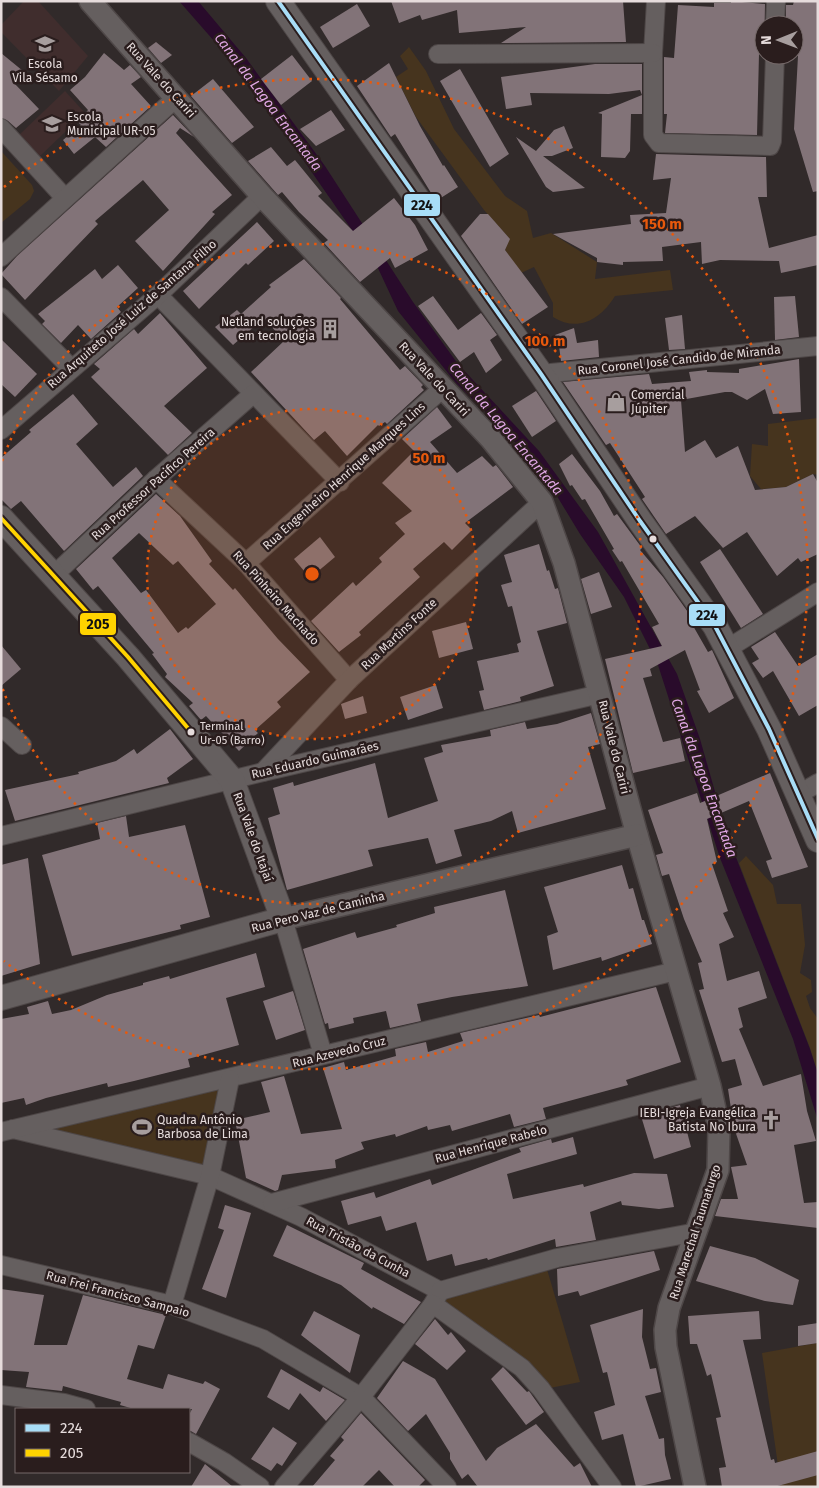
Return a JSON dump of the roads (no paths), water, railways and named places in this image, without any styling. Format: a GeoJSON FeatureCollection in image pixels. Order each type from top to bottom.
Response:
{"type":"FeatureCollection","features":[{"type":"Feature","properties":{"kind":"main road"},"geometry":{"type":"LineString","coordinates":[[278,1],[541,374],[640,521],[714,626],[769,729],[808,789],[818,840]]}},
{"type":"Feature","properties":{"kind":"main road","name":"Rua Vale do Itajaí"},"geometry":{"type":"LineString","coordinates":[[1,518],[128,657],[232,780],[283,920]]}},
{"type":"Feature","properties":{"kind":"main road","name":"Rua Pero Vaz de Caminha"},"geometry":{"type":"LineString","coordinates":[[1,998],[283,920]]}},
{"type":"Feature","properties":{"kind":"street","name":"Rua Vale do Cariri"},"geometry":{"type":"LineString","coordinates":[[90,1],[177,97],[262,196],[490,438],[542,502],[564,563],[637,835]]}},
{"type":"Feature","properties":{"kind":"street"},"geometry":{"type":"LineString","coordinates":[[656,1],[653,53],[653,135],[656,140],[663,144],[770,146],[772,140],[774,65]]}},
{"type":"Feature","properties":{"kind":"street"},"geometry":{"type":"LineString","coordinates":[[775,15],[776,1]]}},
{"type":"Feature","properties":{"kind":"street"},"geometry":{"type":"LineString","coordinates":[[438,54],[653,53]]}},
{"type":"Feature","properties":{"kind":"street"},"geometry":{"type":"LineString","coordinates":[[1,257],[177,97]]}},
{"type":"Feature","properties":{"kind":"street"},"geometry":{"type":"LineString","coordinates":[[1,128],[65,198]]}},
{"type":"Feature","properties":{"kind":"street","name":"Rua Arquiteto José Luiz de Santana Filho"},"geometry":{"type":"LineString","coordinates":[[1,430],[158,295],[262,196]]}},
{"type":"Feature","properties":{"kind":"street"},"geometry":{"type":"LineString","coordinates":[[158,295],[340,482]]}},
{"type":"Feature","properties":{"kind":"street"},"geometry":{"type":"LineString","coordinates":[[1,297],[71,368]]}},
{"type":"Feature","properties":{"kind":"street","name":"Rua Coronel José Candido de Miranda"},"geometry":{"type":"LineString","coordinates":[[541,374],[818,346]]}},
{"type":"Feature","properties":{"kind":"street","name":"Rua Engenheiro Henrique Marques Lins"},"geometry":{"type":"LineString","coordinates":[[246,563],[340,482],[442,388]]}},
{"type":"Feature","properties":{"kind":"street","name":"Rua Professor Pacifico Pereira"},"geometry":{"type":"LineString","coordinates":[[54,575],[156,479],[253,394]]}},
{"type":"Feature","properties":{"kind":"street","name":"Rua Pinheiro Machado"},"geometry":{"type":"LineString","coordinates":[[156,479],[246,563],[349,680]]}},
{"type":"Feature","properties":{"kind":"street","name":"Rua Martins Fonte"},"geometry":{"type":"LineString","coordinates":[[263,772],[349,680],[542,502]]}},
{"type":"Feature","properties":{"kind":"street"},"geometry":{"type":"LineString","coordinates":[[727,649],[818,592]]}},
{"type":"Feature","properties":{"kind":"street","name":"Rua Eduardo Guimarães"},"geometry":{"type":"LineString","coordinates":[[1,836],[263,772],[600,694]]}},
{"type":"Feature","properties":{"kind":"street"},"geometry":{"type":"LineString","coordinates":[[1,726],[22,745]]}},
{"type":"Feature","properties":{"kind":"street","name":"Rua Pero Vaz de Caminha"},"geometry":{"type":"LineString","coordinates":[[283,920],[637,835]]}},
{"type":"Feature","properties":{"kind":"street","name":"Rua Marechal Taumaturgo"},"geometry":{"type":"LineString","coordinates":[[637,835],[710,1086],[719,1128],[718,1170],[669,1308],[665,1330],[666,1347],[695,1487]]}},
{"type":"Feature","properties":{"kind":"street","name":"Rua Vale do Itajaí"},"geometry":{"type":"LineString","coordinates":[[283,920],[323,1055]]}},
{"type":"Feature","properties":{"kind":"street","name":"Rua Azevedo Cruz"},"geometry":{"type":"LineString","coordinates":[[7,1131],[676,971]]}},
{"type":"Feature","properties":{"kind":"street"},"geometry":{"type":"LineString","coordinates":[[172,1305],[210,1176],[230,1079]]}},
{"type":"Feature","properties":{"kind":"street","name":"Rua Henrique Rabelo"},"geometry":{"type":"LineString","coordinates":[[272,1203],[710,1086]]}},
{"type":"Feature","properties":{"kind":"street","name":"Rua Tristão da Cunha"},"geometry":{"type":"LineString","coordinates":[[7,1131],[210,1176],[272,1203],[436,1297],[522,1368],[541,1389],[612,1487]]}},
{"type":"Feature","properties":{"kind":"street"},"geometry":{"type":"LineString","coordinates":[[284,1487],[361,1397],[436,1297],[557,1258],[697,1232]]}},
{"type":"Feature","properties":{"kind":"street","name":"Rua Frei Francisco Sampaio"},"geometry":{"type":"LineString","coordinates":[[1,1265],[172,1305],[263,1339],[361,1397],[447,1487]]}},
{"type":"Feature","properties":{"kind":"street"},"geometry":{"type":"LineString","coordinates":[[1,1396],[64,1403],[82,1408]]}},
{"type":"Feature","properties":{"kind":"street"},"geometry":{"type":"LineString","coordinates":[[190,1443],[224,1462],[260,1487]]}},
{"type":"Feature","properties":{"kind":"water","name":"Canal da Lagoa Encantada"},"geometry":{"type":"Polygon","coordinates":[[[179,1],[198,1],[246,58],[325,166],[413,302],[458,364],[539,451],[598,532],[677,674],[700,739],[727,834],[818,1074],[818,1121],[793,1039],[720,858],[658,665],[624,597],[580,534],[549,483],[506,432],[456,383],[398,311],[377,266],[263,102],[236,66],[179,1]]]}},
{"type":"Feature","properties":{"kind":"place","name":"Escola Vila Sésamo"},"geometry":{"type":"Point","coordinates":[45,44]}},
{"type":"Feature","properties":{"kind":"place","name":"Escola Municipal UR-05"},"geometry":{"type":"Point","coordinates":[52,124]}},
{"type":"Feature","properties":{"kind":"place","name":"Netland soluções em tecnologia"},"geometry":{"type":"Point","coordinates":[330,329]}},
{"type":"Feature","properties":{"kind":"place","name":"Comercial Júpiter"},"geometry":{"type":"Point","coordinates":[616,402]}},
{"type":"Feature","properties":{"kind":"place","name":"Terminal Ur-05 (Barro)"},"geometry":{"type":"Point","coordinates":[191,732]}},
{"type":"Feature","properties":{"kind":"place","name":"IEBI-Igreja Evangélica Batista No Ibura"},"geometry":{"type":"Point","coordinates":[771,1120]}},
{"type":"Feature","properties":{"kind":"place","name":"Quadra Antônio Barbosa de Lima"},"geometry":{"type":"Point","coordinates":[142,1127]}}]}
